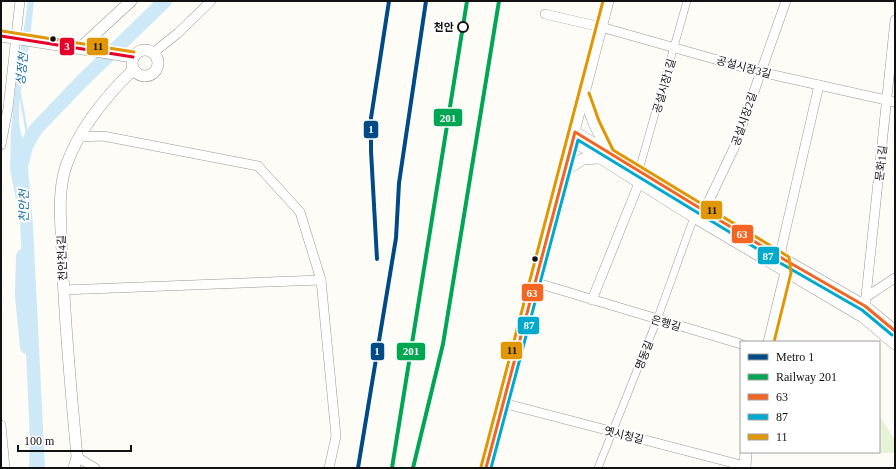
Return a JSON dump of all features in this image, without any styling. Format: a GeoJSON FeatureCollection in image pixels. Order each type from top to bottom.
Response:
{"type":"FeatureCollection","features":[{"type":"Feature","properties":{"kind":"street"},"geometry":{"type":"LineString","coordinates":[[2,140],[17,39],[20,1]]}},
{"type":"Feature","properties":{"kind":"street"},"geometry":{"type":"LineString","coordinates":[[82,49],[131,1]]}},
{"type":"Feature","properties":{"kind":"street"},"geometry":{"type":"LineString","coordinates":[[486,468],[608,1]]}},
{"type":"Feature","properties":{"kind":"street","name":"공설시장1길"},"geometry":{"type":"LineString","coordinates":[[639,170],[675,48],[687,1]]}},
{"type":"Feature","properties":{"kind":"street","name":"공설시장2길"},"geometry":{"type":"LineString","coordinates":[[704,211],[734,148],[786,1]]}},
{"type":"Feature","properties":{"kind":"street"},"geometry":{"type":"LineString","coordinates":[[153,53],[178,33],[206,3]]}},
{"type":"Feature","properties":{"kind":"street","name":"공설시장3길"},"geometry":{"type":"LineString","coordinates":[[545,14],[601,27],[760,72],[892,101]]}},
{"type":"Feature","properties":{"kind":"street","name":"문화1길"},"geometry":{"type":"LineString","coordinates":[[866,302],[892,101],[895,20]]}},
{"type":"Feature","properties":{"kind":"street"},"geometry":{"type":"LineString","coordinates":[[1,36],[133,57]]}},
{"type":"Feature","properties":{"kind":"street"},"geometry":{"type":"LineString","coordinates":[[142,50],[153,53],[158,61],[158,66],[153,73],[144,76],[133,70],[133,57],[142,50]]}},
{"type":"Feature","properties":{"kind":"street","name":"천안천4길"},"geometry":{"type":"LineString","coordinates":[[76,463],[63,290],[60,211],[62,190],[66,167],[83,129],[106,99],[133,70]]}},
{"type":"Feature","properties":{"kind":"street"},"geometry":{"type":"LineString","coordinates":[[769,341],[786,272],[785,260],[780,250],[819,85]]}},
{"type":"Feature","properties":{"kind":"street"},"geometry":{"type":"LineString","coordinates":[[584,95],[596,129],[610,154]]}},
{"type":"Feature","properties":{"kind":"street"},"geometry":{"type":"LineString","coordinates":[[79,137],[103,136],[258,166],[300,212],[321,280],[336,436],[336,445],[328,468]]}},
{"type":"Feature","properties":{"kind":"street"},"geometry":{"type":"LineString","coordinates":[[573,136],[639,170],[785,260],[866,302],[895,331]]}},
{"type":"Feature","properties":{"kind":"street"},"geometry":{"type":"LineString","coordinates":[[573,136],[598,158],[694,217],[863,317],[895,344]]}},
{"type":"Feature","properties":{"kind":"street"},"geometry":{"type":"LineString","coordinates":[[564,171],[583,159],[598,158]]}},
{"type":"Feature","properties":{"kind":"street"},"geometry":{"type":"LineString","coordinates":[[592,300],[639,183]]}},
{"type":"Feature","properties":{"kind":"street","name":"명동길"},"geometry":{"type":"LineString","coordinates":[[598,468],[657,320],[694,217]]}},
{"type":"Feature","properties":{"kind":"street"},"geometry":{"type":"LineString","coordinates":[[866,302],[895,278]]}},
{"type":"Feature","properties":{"kind":"street"},"geometry":{"type":"LineString","coordinates":[[63,290],[321,280]]}},
{"type":"Feature","properties":{"kind":"street","name":"은행길"},"geometry":{"type":"LineString","coordinates":[[534,282],[740,344]]}},
{"type":"Feature","properties":{"kind":"street","name":"옛시청길"},"geometry":{"type":"LineString","coordinates":[[503,403],[745,467]]}},
{"type":"Feature","properties":{"kind":"street"},"geometry":{"type":"LineString","coordinates":[[1,425],[5,468]]}},
{"type":"Feature","properties":{"kind":"street"},"geometry":{"type":"LineString","coordinates":[[745,467],[746,453]]}},
{"type":"Feature","properties":{"kind":"street"},"geometry":{"type":"LineString","coordinates":[[76,463],[95,468]]}},
{"type":"Feature","properties":{"kind":"green space"},"geometry":{"type":"Polygon","coordinates":[[[880,417],[895,440],[895,453],[880,453],[880,417]]]}},
{"type":"Feature","properties":{"kind":"water"},"geometry":{"type":"Polygon","coordinates":[[[28,1],[34,1],[28,52],[19,103],[19,114],[22,136],[26,146],[33,226],[45,468],[29,468],[30,442],[20,220],[10,169],[11,131],[16,82],[28,1]]]}},
{"type":"Feature","properties":{"kind":"waterway","name":"천안천"},"geometry":{"type":"LineString","coordinates":[[22,163],[26,146],[36,129],[83,80],[165,1]]}},
{"type":"Feature","properties":{"kind":"waterway","name":"성정천"},"geometry":{"type":"LineString","coordinates":[[20,94],[27,133],[25,145]]}},
{"type":"Feature","properties":{"kind":"waterway","name":"천안천"},"geometry":{"type":"LineString","coordinates":[[23,256],[22,296],[27,347]]}},
{"type":"Feature","properties":{"kind":"metro line","name":"1"},"geometry":{"type":"LineString","coordinates":[[377,259],[371,151],[371,118],[389,1]]}},
{"type":"Feature","properties":{"kind":"metro line","name":"1"},"geometry":{"type":"LineString","coordinates":[[358,468],[396,238],[399,183],[426,1]]}},
{"type":"Feature","properties":{"kind":"rail line","name":"201"},"geometry":{"type":"LineString","coordinates":[[392,468],[467,1]]}},
{"type":"Feature","properties":{"kind":"rail line","name":"201"},"geometry":{"type":"LineString","coordinates":[[413,468],[443,344],[499,1]]}},
{"type":"Feature","properties":{"kind":"transit line","name":"11"},"geometry":{"type":"LineString","coordinates":[[481,467],[603,1]]}},
{"type":"Feature","properties":{"kind":"transit line","name":"11"},"geometry":{"type":"LineString","coordinates":[[2,31],[134,52]]}},
{"type":"Feature","properties":{"kind":"transit line","name":"3"},"geometry":{"type":"LineString","coordinates":[[1,36],[133,57]]}},
{"type":"Feature","properties":{"kind":"transit line","name":"11"},"geometry":{"type":"LineString","coordinates":[[589,93],[599,121],[613,150],[789,257],[791,273],[774,341]]}},
{"type":"Feature","properties":{"kind":"transit line","name":"63"},"geometry":{"type":"LineString","coordinates":[[486,468],[575,132],[785,260],[865,306],[895,331]]}},
{"type":"Feature","properties":{"kind":"transit line","name":"87"},"geometry":{"type":"LineString","coordinates":[[491,468],[578,140],[782,264],[862,310],[892,335]]}},
{"type":"Feature","properties":{"kind":"place","name":"천안"},"geometry":{"type":"Point","coordinates":[463,27]}}]}
